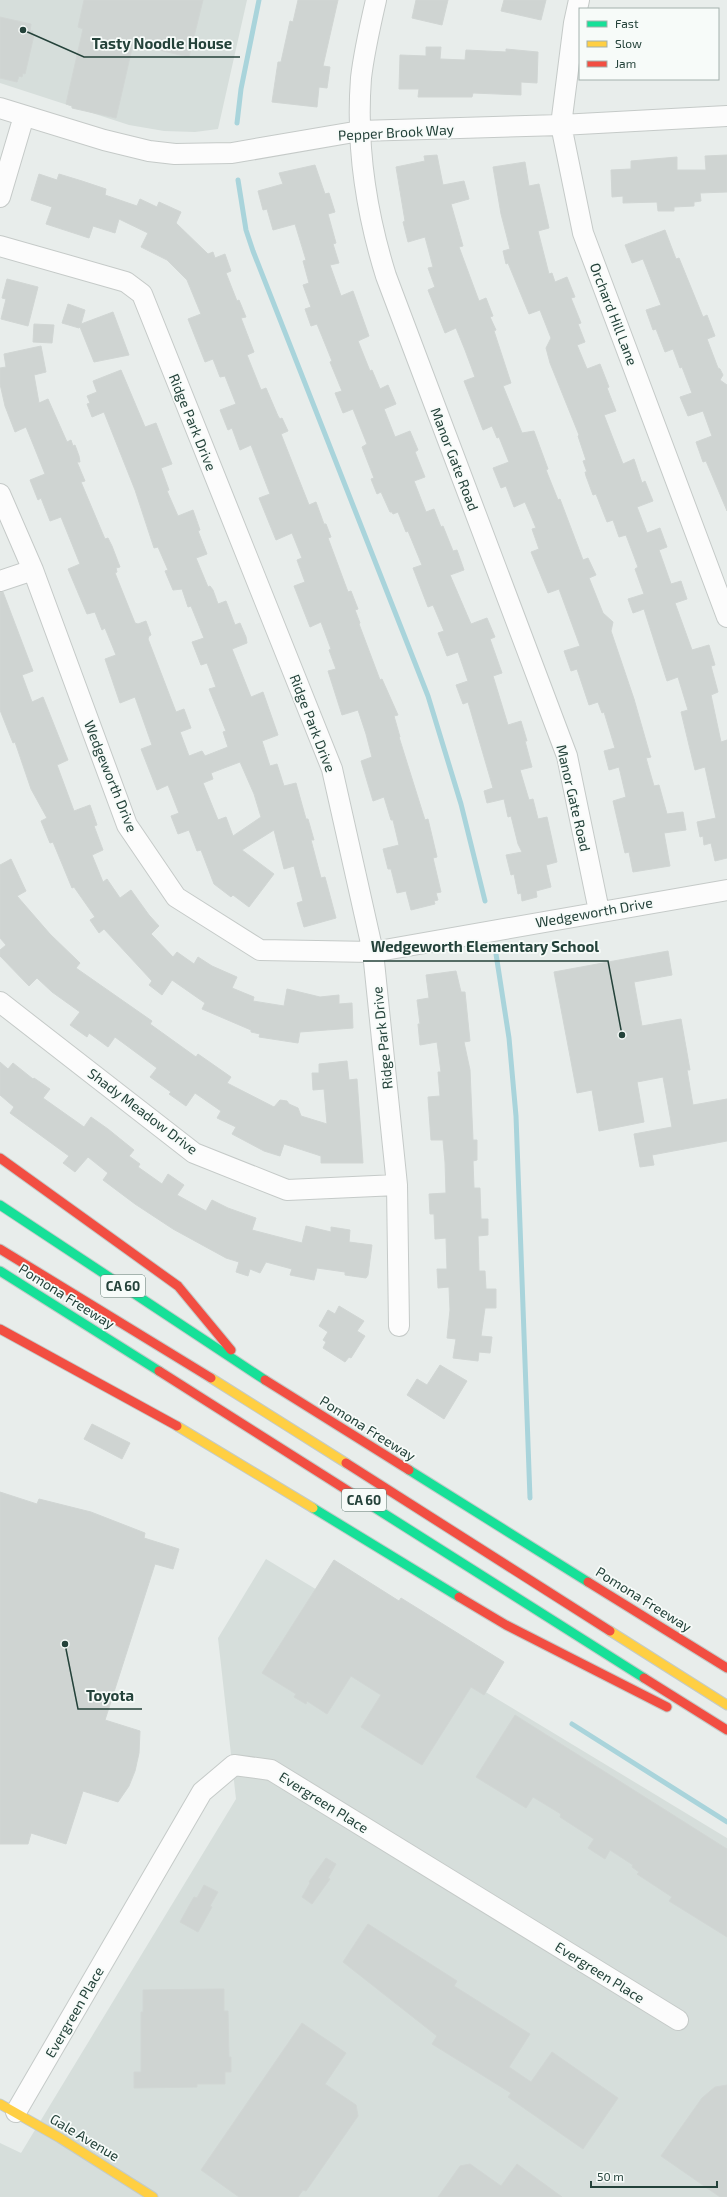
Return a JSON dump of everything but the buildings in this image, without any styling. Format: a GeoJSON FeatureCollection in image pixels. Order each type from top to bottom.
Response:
{"type":"FeatureCollection","features":[{"type":"Feature","properties":{"kind":"main road"},"geometry":{"type":"LineString","coordinates":[[0,1158],[178,1286],[246,1368]]}},
{"type":"Feature","properties":{"kind":"main road","name":"Pomona Freeway"},"geometry":{"type":"LineString","coordinates":[[0,1205],[246,1368],[727,1668]]}},
{"type":"Feature","properties":{"kind":"main road"},"geometry":{"type":"LineString","coordinates":[[0,1249],[162,1347],[727,1705]]}},
{"type":"Feature","properties":{"kind":"main road","name":"Pomona Freeway"},"geometry":{"type":"LineString","coordinates":[[0,1271],[727,1730]]}},
{"type":"Feature","properties":{"kind":"main road"},"geometry":{"type":"LineString","coordinates":[[0,1329],[165,1419],[506,1625],[677,1712]]}},
{"type":"Feature","properties":{"kind":"main road"},"geometry":{"type":"LineString","coordinates":[[691,1719],[727,1737]]}},
{"type":"Feature","properties":{"kind":"main road","name":"Gale Avenue"},"geometry":{"type":"LineString","coordinates":[[8,2108],[153,2197]]}},
{"type":"Feature","properties":{"kind":"street","name":"Manor Gate Road"},"geometry":{"type":"LineString","coordinates":[[376,0],[362,77],[360,131],[363,177],[376,244],[386,276],[567,756],[599,912]]}},
{"type":"Feature","properties":{"kind":"street","name":"Orchard Hill Lane"},"geometry":{"type":"LineString","coordinates":[[579,0],[574,23],[561,125],[583,233],[727,617]]}},
{"type":"Feature","properties":{"kind":"street","name":"Pepper Brook Way"},"geometry":{"type":"LineString","coordinates":[[0,108],[104,140],[149,151],[175,154],[232,153],[360,131],[561,125],[727,116]]}},
{"type":"Feature","properties":{"kind":"street"},"geometry":{"type":"LineString","coordinates":[[0,197],[24,116]]}},
{"type":"Feature","properties":{"kind":"street","name":"Ridge Park Drive"},"geometry":{"type":"LineString","coordinates":[[0,246],[126,282],[142,294],[332,769],[372,952],[397,1185],[399,1326]]}},
{"type":"Feature","properties":{"kind":"street","name":"Wedgeworth Drive"},"geometry":{"type":"LineString","coordinates":[[0,494],[33,570],[127,825],[176,897],[260,950],[372,952],[727,890]]}},
{"type":"Feature","properties":{"kind":"street"},"geometry":{"type":"LineString","coordinates":[[0,581],[33,570]]}},
{"type":"Feature","properties":{"kind":"street","name":"Shady Meadow Drive"},"geometry":{"type":"LineString","coordinates":[[0,1002],[194,1152],[287,1190],[397,1185]]}},
{"type":"Feature","properties":{"kind":"street","name":"Evergreen Place"},"geometry":{"type":"LineString","coordinates":[[8,2108],[202,1792],[234,1765],[272,1770],[678,2020]]}},
{"type":"Feature","properties":{"kind":"shaded area"},"geometry":{"type":"Polygon","coordinates":[[[0,0],[247,0],[218,129],[195,132],[164,131],[129,125],[0,83],[0,0]]]}},
{"type":"Feature","properties":{"kind":"shaded area"},"geometry":{"type":"Polygon","coordinates":[[[266,1559],[727,1838],[727,2197],[0,2197],[0,2143],[21,2153],[236,1799],[218,1638],[266,1559]]]}},
{"type":"Feature","properties":{"kind":"waterway"},"geometry":{"type":"LineString","coordinates":[[237,123],[241,89],[259,0]]}},
{"type":"Feature","properties":{"kind":"waterway"},"geometry":{"type":"LineString","coordinates":[[238,180],[246,230],[253,251],[428,696],[461,804],[485,901]]}},
{"type":"Feature","properties":{"kind":"waterway"},"geometry":{"type":"LineString","coordinates":[[496,954],[509,1038],[516,1116],[530,1498]]}},
{"type":"Feature","properties":{"kind":"waterway"},"geometry":{"type":"LineString","coordinates":[[572,1724],[727,1822]]}},
{"type":"Feature","properties":{"kind":"traffic: fast"},"geometry":{"type":"LineString","coordinates":[[0,1205],[265,1380]]}},
{"type":"Feature","properties":{"kind":"traffic: fast"},"geometry":{"type":"LineString","coordinates":[[0,1271],[159,1371]]}},
{"type":"Feature","properties":{"kind":"traffic: fast"},"geometry":{"type":"LineString","coordinates":[[409,1470],[588,1582]]}},
{"type":"Feature","properties":{"kind":"traffic: fast"},"geometry":{"type":"LineString","coordinates":[[353,1494],[644,1678]]}},
{"type":"Feature","properties":{"kind":"traffic: fast"},"geometry":{"type":"LineString","coordinates":[[313,1508],[459,1597]]}},
{"type":"Feature","properties":{"kind":"traffic: slow"},"geometry":{"type":"LineString","coordinates":[[211,1378],[346,1463]]}},
{"type":"Feature","properties":{"kind":"traffic: slow"},"geometry":{"type":"LineString","coordinates":[[177,1426],[313,1508]]}},
{"type":"Feature","properties":{"kind":"traffic: slow"},"geometry":{"type":"LineString","coordinates":[[610,1631],[727,1705]]}},
{"type":"Feature","properties":{"kind":"traffic: slow"},"geometry":{"type":"LineString","coordinates":[[0,2104],[60,2138],[153,2197]]}},
{"type":"Feature","properties":{"kind":"traffic: jam"},"geometry":{"type":"LineString","coordinates":[[0,1158],[178,1286],[231,1350]]}},
{"type":"Feature","properties":{"kind":"traffic: jam"},"geometry":{"type":"LineString","coordinates":[[0,1249],[211,1378]]}},
{"type":"Feature","properties":{"kind":"traffic: jam"},"geometry":{"type":"LineString","coordinates":[[0,1329],[177,1426]]}},
{"type":"Feature","properties":{"kind":"traffic: jam"},"geometry":{"type":"LineString","coordinates":[[159,1371],[353,1494]]}},
{"type":"Feature","properties":{"kind":"traffic: jam"},"geometry":{"type":"LineString","coordinates":[[265,1380],[409,1470]]}},
{"type":"Feature","properties":{"kind":"traffic: jam"},"geometry":{"type":"LineString","coordinates":[[346,1463],[610,1631]]}},
{"type":"Feature","properties":{"kind":"traffic: jam"},"geometry":{"type":"LineString","coordinates":[[588,1582],[727,1668]]}},
{"type":"Feature","properties":{"kind":"traffic: jam"},"geometry":{"type":"LineString","coordinates":[[459,1597],[506,1625],[667,1707]]}},
{"type":"Feature","properties":{"kind":"traffic: jam"},"geometry":{"type":"LineString","coordinates":[[644,1678],[727,1730]]}},
{"type":"Feature","properties":{"kind":"place","name":"Tasty Noodle House"},"geometry":{"type":"Point","coordinates":[23,30]}},
{"type":"Feature","properties":{"kind":"place","name":"Wedgeworth Elementary School"},"geometry":{"type":"Point","coordinates":[622,1035]}},
{"type":"Feature","properties":{"kind":"place","name":"Toyota"},"geometry":{"type":"Point","coordinates":[65,1644]}}]}
